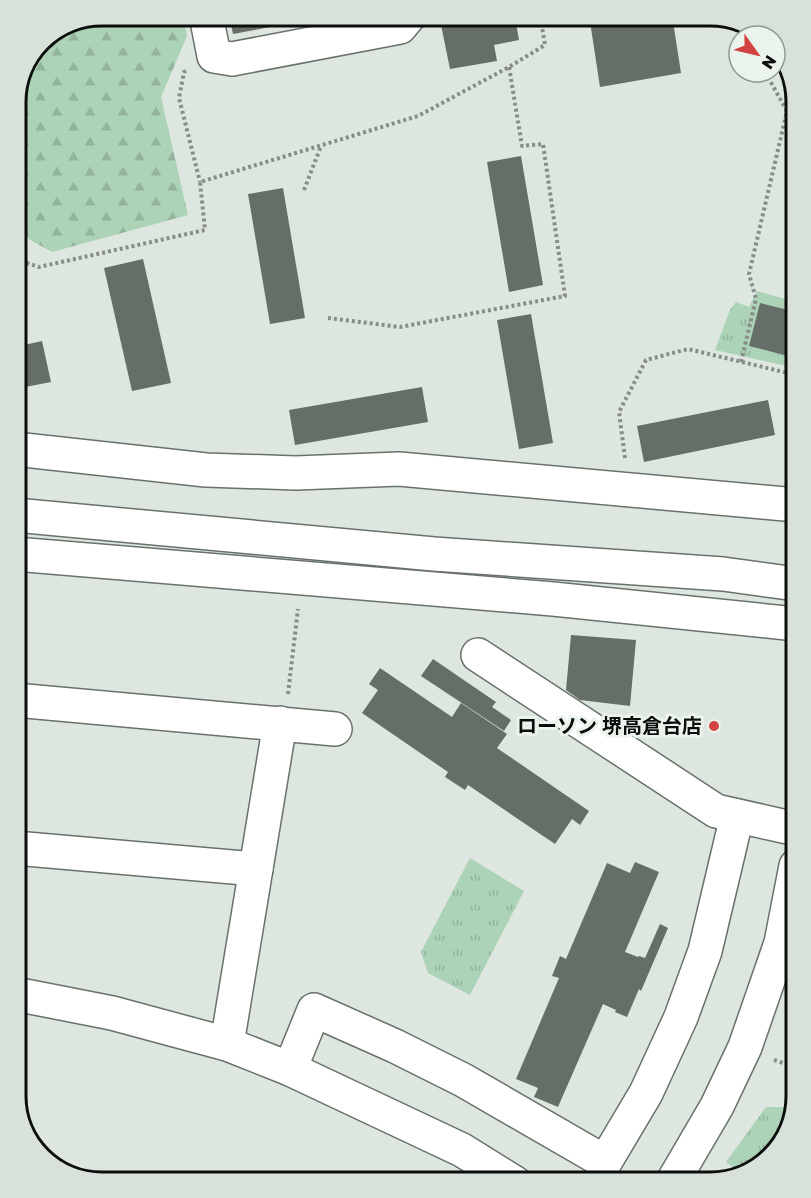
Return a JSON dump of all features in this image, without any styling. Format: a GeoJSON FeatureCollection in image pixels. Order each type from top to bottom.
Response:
{"type":"FeatureCollection","features":[{"type":"Feature","properties":{"kind":"street"},"geometry":{"type":"LineString","coordinates":[[208,25],[214,56],[232,59],[401,25]]}},
{"type":"Feature","properties":{"kind":"street"},"geometry":{"type":"LineString","coordinates":[[26,450],[206,470],[296,473],[399,470],[786,504]]}},
{"type":"Feature","properties":{"kind":"street"},"geometry":{"type":"LineString","coordinates":[[26,516],[434,554],[723,574],[786,583]]}},
{"type":"Feature","properties":{"kind":"street"},"geometry":{"type":"LineString","coordinates":[[26,555],[553,599],[786,623]]}},
{"type":"Feature","properties":{"kind":"street"},"geometry":{"type":"LineString","coordinates":[[478,655],[716,811],[786,827]]}},
{"type":"Feature","properties":{"kind":"street"},"geometry":{"type":"LineString","coordinates":[[25,701],[334,729]]}},
{"type":"Feature","properties":{"kind":"street"},"geometry":{"type":"LineString","coordinates":[[227,1044],[280,723]]}},
{"type":"Feature","properties":{"kind":"street"},"geometry":{"type":"LineString","coordinates":[[291,1070],[314,1010],[396,1046],[463,1080],[605,1162],[646,1093],[681,1017],[705,951],[737,816]]}},
{"type":"Feature","properties":{"kind":"street"},"geometry":{"type":"LineString","coordinates":[[25,849],[256,869]]}},
{"type":"Feature","properties":{"kind":"street"},"geometry":{"type":"LineString","coordinates":[[678,1172],[717,1106],[745,1047],[781,943],[786,917]]}},
{"type":"Feature","properties":{"kind":"street"},"geometry":{"type":"LineString","coordinates":[[25,996],[112,1013],[227,1044],[291,1070],[462,1149],[498,1172]]}},
{"type":"Feature","properties":{"kind":"path"},"geometry":{"type":"LineString","coordinates":[[200,182],[418,116],[545,45],[542,26]]}},
{"type":"Feature","properties":{"kind":"path"},"geometry":{"type":"LineString","coordinates":[[26,263],[39,267],[205,230],[200,182],[179,98],[184,72],[214,56]]}},
{"type":"Feature","properties":{"kind":"path"},"geometry":{"type":"LineString","coordinates":[[328,318],[400,327],[565,296],[543,144],[522,146],[509,67]]}},
{"type":"Feature","properties":{"kind":"path"},"geometry":{"type":"LineString","coordinates":[[772,84],[786,109]]}},
{"type":"Feature","properties":{"kind":"path"},"geometry":{"type":"LineString","coordinates":[[741,362],[756,299],[749,274],[786,115]]}},
{"type":"Feature","properties":{"kind":"path"},"geometry":{"type":"LineString","coordinates":[[304,190],[321,145]]}},
{"type":"Feature","properties":{"kind":"path"},"geometry":{"type":"LineString","coordinates":[[630,490],[619,412],[646,360],[688,349],[786,373]]}},
{"type":"Feature","properties":{"kind":"path"},"geometry":{"type":"LineString","coordinates":[[280,723],[286,706],[298,603]]}},
{"type":"Feature","properties":{"kind":"path"},"geometry":{"type":"LineString","coordinates":[[770,1058],[786,1064]]}},
{"type":"Feature","properties":{"kind":"green space"},"geometry":{"type":"Polygon","coordinates":[[[185,25],[187,36],[161,97],[188,215],[52,252],[26,236],[26,97],[33,68],[41,55],[63,36],[87,27],[185,25]]]}},
{"type":"Feature","properties":{"kind":"green space"},"geometry":{"type":"Polygon","coordinates":[[[757,291],[786,299],[786,366],[715,350],[730,310],[736,302],[749,307],[757,291]]]}},
{"type":"Feature","properties":{"kind":"green space"},"geometry":{"type":"Polygon","coordinates":[[[470,858],[524,891],[470,995],[428,973],[421,952],[470,858]]]}},
{"type":"Feature","properties":{"kind":"green space"},"geometry":{"type":"Polygon","coordinates":[[[766,1107],[785,1107],[780,1126],[770,1143],[756,1157],[734,1168],[726,1162],[766,1107]]]}},
{"type":"Feature","properties":{"kind":"building"},"geometry":{"type":"Polygon","coordinates":[[[231,25],[280,25],[233,34],[231,25]]]}},
{"type":"Feature","properties":{"kind":"building"},"geometry":{"type":"Polygon","coordinates":[[[441,26],[517,26],[519,40],[494,45],[497,61],[450,69],[441,26]]]}},
{"type":"Feature","properties":{"kind":"building"},"geometry":{"type":"Polygon","coordinates":[[[591,26],[674,26],[681,73],[600,87],[591,26]]]}},
{"type":"Feature","properties":{"kind":"building"},"geometry":{"type":"Polygon","coordinates":[[[521,156],[543,285],[509,292],[487,162],[521,156]]]}},
{"type":"Feature","properties":{"kind":"building"},"geometry":{"type":"Polygon","coordinates":[[[283,188],[305,318],[270,324],[248,194],[283,188]]]}},
{"type":"Feature","properties":{"kind":"building"},"geometry":{"type":"Polygon","coordinates":[[[143,259],[171,383],[132,391],[104,268],[143,259]]]}},
{"type":"Feature","properties":{"kind":"building"},"geometry":{"type":"Polygon","coordinates":[[[760,303],[786,310],[786,355],[749,346],[760,303]]]}},
{"type":"Feature","properties":{"kind":"building"},"geometry":{"type":"Polygon","coordinates":[[[531,314],[553,443],[519,449],[497,320],[531,314]]]}},
{"type":"Feature","properties":{"kind":"building"},"geometry":{"type":"Polygon","coordinates":[[[42,341],[51,382],[26,387],[26,345],[42,341]]]}},
{"type":"Feature","properties":{"kind":"building"},"geometry":{"type":"Polygon","coordinates":[[[422,387],[428,422],[295,445],[289,410],[422,387]]]}},
{"type":"Feature","properties":{"kind":"building"},"geometry":{"type":"Polygon","coordinates":[[[768,400],[775,435],[644,462],[637,426],[768,400]]]}},
{"type":"Feature","properties":{"kind":"building"},"geometry":{"type":"Polygon","coordinates":[[[571,635],[636,640],[630,706],[580,700],[566,690],[571,635]]]}},
{"type":"Feature","properties":{"kind":"building"},"geometry":{"type":"Polygon","coordinates":[[[433,659],[496,702],[492,707],[511,720],[504,731],[421,676],[433,659]]]}},
{"type":"Feature","properties":{"kind":"building"},"geometry":{"type":"Polygon","coordinates":[[[380,668],[452,717],[461,703],[507,734],[497,748],[589,811],[580,825],[572,819],[555,844],[468,785],[465,790],[445,777],[448,772],[362,713],[378,690],[369,684],[380,668]]]}},
{"type":"Feature","properties":{"kind":"building"},"geometry":{"type":"Polygon","coordinates":[[[635,862],[659,872],[625,952],[645,958],[660,924],[668,928],[641,991],[639,989],[627,1017],[603,1004],[558,1107],[534,1097],[538,1088],[516,1079],[559,978],[552,976],[560,956],[566,959],[607,863],[630,873],[635,862]]]}},
{"type":"Feature","properties":{"kind":"place","name":"ローソン 堺高倉台店"},"geometry":{"type":"Point","coordinates":[714,726]}}]}
